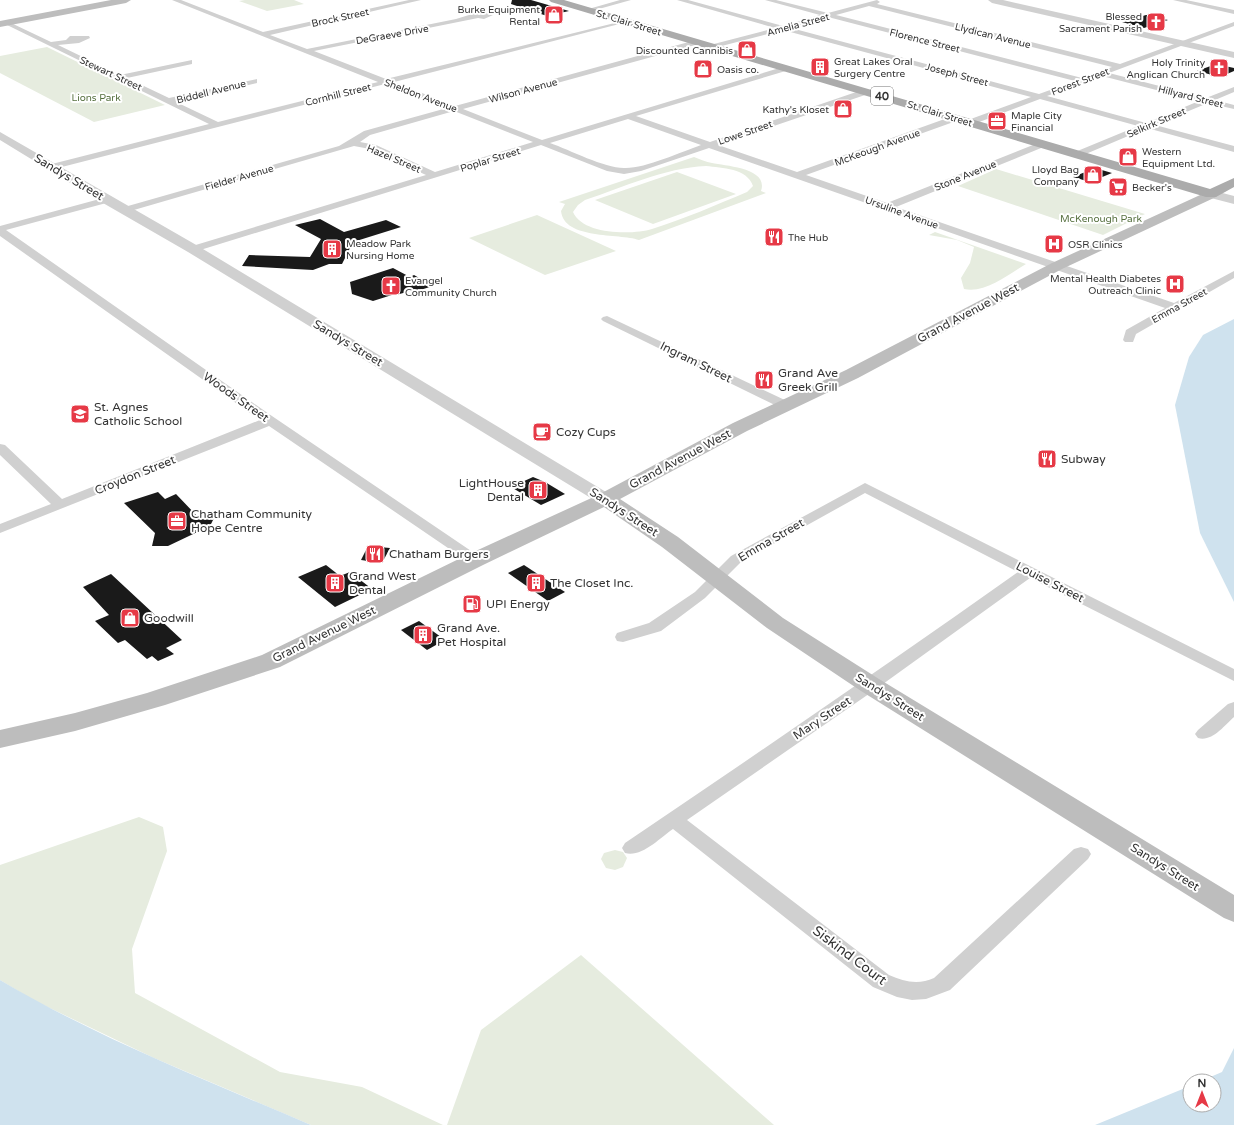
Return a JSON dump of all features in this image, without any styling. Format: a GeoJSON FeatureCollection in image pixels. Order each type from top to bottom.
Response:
{"type":"FeatureCollection","features":[{"type":"Feature","properties":{"kind":"main road"},"geometry":{"type":"LineString","coordinates":[[3,24],[126,0]]}},
{"type":"Feature","properties":{"kind":"main road","name":"St. Clair Street"},"geometry":{"type":"LineString","coordinates":[[554,0],[1211,194]]}},
{"type":"Feature","properties":{"kind":"main road"},"geometry":{"type":"LineString","coordinates":[[1211,194],[1234,182]]}},
{"type":"Feature","properties":{"kind":"main road","name":"Grand Avenue West"},"geometry":{"type":"LineString","coordinates":[[0,739],[75,722],[156,699],[272,660],[475,560],[605,499],[740,427],[852,374],[1057,266],[1211,194]]}},
{"type":"Feature","properties":{"kind":"main road","name":"Sandys Street"},"geometry":{"type":"LineString","coordinates":[[605,499],[670,542],[775,623],[870,685],[1234,910]]}},
{"type":"Feature","properties":{"kind":"street","name":"Sheldon Avenue"},"geometry":{"type":"LineString","coordinates":[[175,0],[610,169],[624,171]]}},
{"type":"Feature","properties":{"kind":"street","name":"Brock Street"},"geometry":{"type":"LineString","coordinates":[[263,34],[418,0]]}},
{"type":"Feature","properties":{"kind":"street"},"geometry":{"type":"LineString","coordinates":[[588,10],[628,0]]}},
{"type":"Feature","properties":{"kind":"street","name":"Joseph Street"},"geometry":{"type":"LineString","coordinates":[[680,0],[1234,149]]}},
{"type":"Feature","properties":{"kind":"street","name":"Florence Street"},"geometry":{"type":"LineString","coordinates":[[768,0],[1081,80]]}},
{"type":"Feature","properties":{"kind":"street","name":"Amelia Street"},"geometry":{"type":"LineString","coordinates":[[713,47],[883,0]]}},
{"type":"Feature","properties":{"kind":"street"},"geometry":{"type":"LineString","coordinates":[[992,0],[1234,55]]}},
{"type":"Feature","properties":{"kind":"street"},"geometry":{"type":"LineString","coordinates":[[1176,0],[1234,12]]}},
{"type":"Feature","properties":{"kind":"street","name":"Llydican Avenue"},"geometry":{"type":"LineString","coordinates":[[868,4],[1119,66]]}},
{"type":"Feature","properties":{"kind":"street","name":"DeGraeve Drive"},"geometry":{"type":"LineString","coordinates":[[307,51],[368,37],[426,28],[477,16]]}},
{"type":"Feature","properties":{"kind":"street","name":"Cornhill Street"},"geometry":{"type":"LineString","coordinates":[[51,167],[215,124],[625,21]]}},
{"type":"Feature","properties":{"kind":"street","name":"Stewart Street"},"geometry":{"type":"LineString","coordinates":[[3,24],[121,77],[215,124]]}},
{"type":"Feature","properties":{"kind":"street","name":"Forest Street"},"geometry":{"type":"LineString","coordinates":[[970,122],[1234,24]]}},
{"type":"Feature","properties":{"kind":"street"},"geometry":{"type":"LineString","coordinates":[[50,44],[69,41]]}},
{"type":"Feature","properties":{"kind":"street","name":"Wilson Avenue"},"geometry":{"type":"LineString","coordinates":[[353,143],[367,133],[696,42]]}},
{"type":"Feature","properties":{"kind":"street"},"geometry":{"type":"LineString","coordinates":[[121,77],[189,62]]}},
{"type":"Feature","properties":{"kind":"street","name":"Poplar Street"},"geometry":{"type":"LineString","coordinates":[[194,249],[434,175],[630,117],[786,68]]}},
{"type":"Feature","properties":{"kind":"street","name":"Hillyard Street"},"geometry":{"type":"LineString","coordinates":[[1100,73],[1234,107]]}},
{"type":"Feature","properties":{"kind":"street","name":"Biddell Avenue"},"geometry":{"type":"LineString","coordinates":[[168,101],[254,80]]}},
{"type":"Feature","properties":{"kind":"street","name":"Selkirk Street"},"geometry":{"type":"LineString","coordinates":[[1078,154],[1234,89]]}},
{"type":"Feature","properties":{"kind":"street","name":"Lowe Street"},"geometry":{"type":"LineString","coordinates":[[624,171],[638,169],[865,92]]}},
{"type":"Feature","properties":{"kind":"street","name":"Ursuline Avenue"},"geometry":{"type":"LineString","coordinates":[[630,117],[1174,307]]}},
{"type":"Feature","properties":{"kind":"street","name":"McKeough Avenue"},"geometry":{"type":"LineString","coordinates":[[798,176],[956,118]]}},
{"type":"Feature","properties":{"kind":"street","name":"Sandys Street"},"geometry":{"type":"LineString","coordinates":[[0,135],[124,210],[194,249],[605,499]]}},
{"type":"Feature","properties":{"kind":"street","name":"Hazel Street"},"geometry":{"type":"LineString","coordinates":[[353,143],[373,147],[434,175]]}},
{"type":"Feature","properties":{"kind":"street","name":"Fielder Avenue"},"geometry":{"type":"LineString","coordinates":[[124,210],[342,148],[353,143]]}},
{"type":"Feature","properties":{"kind":"street","name":"Stone Avenue"},"geometry":{"type":"LineString","coordinates":[[886,207],[1043,144]]}},
{"type":"Feature","properties":{"kind":"street","name":"St. Clair Street"},"geometry":{"type":"LineString","coordinates":[[1211,194],[1234,200]]}},
{"type":"Feature","properties":{"kind":"street"},"geometry":{"type":"LineString","coordinates":[[0,230],[107,200]]}},
{"type":"Feature","properties":{"kind":"street","name":"Woods Street"},"geometry":{"type":"LineString","coordinates":[[0,230],[6,241],[475,560]]}},
{"type":"Feature","properties":{"kind":"street","name":"Emma Street"},"geometry":{"type":"LineString","coordinates":[[1129,340],[1130,332],[1234,274]]}},
{"type":"Feature","properties":{"kind":"street","name":"Ingram Street"},"geometry":{"type":"LineString","coordinates":[[607,319],[786,405]]}},
{"type":"Feature","properties":{"kind":"street","name":"Croydon Street"},"geometry":{"type":"LineString","coordinates":[[0,529],[270,421]]}},
{"type":"Feature","properties":{"kind":"street"},"geometry":{"type":"LineString","coordinates":[[0,448],[60,505]]}},
{"type":"Feature","properties":{"kind":"street","name":"Emma Street"},"geometry":{"type":"LineString","coordinates":[[623,636],[655,627],[700,595],[736,559],[865,487]]}},
{"type":"Feature","properties":{"kind":"street","name":"Louise Street"},"geometry":{"type":"LineString","coordinates":[[865,487],[1234,676]]}},
{"type":"Feature","properties":{"kind":"street","name":"Mary Street"},"geometry":{"type":"LineString","coordinates":[[632,848],[870,685],[1029,571]]}},
{"type":"Feature","properties":{"kind":"street"},"geometry":{"type":"LineString","coordinates":[[1204,734],[1234,708]]}},
{"type":"Feature","properties":{"kind":"street","name":"Siskind Court"},"geometry":{"type":"LineString","coordinates":[[674,819],[881,981],[895,988],[911,991],[929,991],[942,984],[1081,854]]}},
{"type":"Feature","properties":{"kind":"green space"},"geometry":{"type":"Polygon","coordinates":[[[294,0],[304,4],[267,11],[239,1],[294,0]]]}},
{"type":"Feature","properties":{"kind":"green space","name":"Lions Park"},"geometry":{"type":"Polygon","coordinates":[[[47,47],[165,105],[94,122],[0,73],[0,56],[47,47]]]}},
{"type":"Feature","properties":{"kind":"green space"},"geometry":{"type":"Polygon","coordinates":[[[694,157],[710,163],[736,167],[753,173],[759,177],[762,183],[761,191],[766,193],[639,240],[594,234],[572,227],[564,220],[561,211],[565,204],[559,202],[694,157]],[[706,166],[675,170],[644,179],[585,200],[578,205],[573,212],[578,220],[597,229],[621,232],[643,231],[664,225],[712,207],[747,192],[753,186],[750,180],[740,172],[726,168],[706,166]]]}},
{"type":"Feature","properties":{"kind":"green space","name":"McKenough Park"},"geometry":{"type":"Polygon","coordinates":[[[996,169],[1145,214],[1103,235],[958,186],[996,169]]]}},
{"type":"Feature","properties":{"kind":"green space"},"geometry":{"type":"Polygon","coordinates":[[[677,172],[736,194],[653,224],[595,200],[677,172]]]}},
{"type":"Feature","properties":{"kind":"green space"},"geometry":{"type":"Polygon","coordinates":[[[537,215],[616,251],[545,275],[469,238],[537,215]]]}},
{"type":"Feature","properties":{"kind":"green space"},"geometry":{"type":"Polygon","coordinates":[[[935,232],[1026,264],[988,286],[972,290],[964,289],[961,278],[970,263],[974,247],[957,240],[929,235],[935,232]]]}},
{"type":"Feature","properties":{"kind":"green space"},"geometry":{"type":"Polygon","coordinates":[[[139,817],[163,827],[167,851],[132,949],[135,993],[280,1072],[362,1087],[443,1125],[311,1125],[154,1058],[33,1000],[0,980],[0,865],[139,817]]]}},
{"type":"Feature","properties":{"kind":"green space"},"geometry":{"type":"Polygon","coordinates":[[[615,850],[623,852],[627,858],[623,867],[615,870],[606,868],[601,859],[604,853],[615,850]]]}},
{"type":"Feature","properties":{"kind":"green space"},"geometry":{"type":"Polygon","coordinates":[[[581,955],[774,1125],[447,1125],[481,1030],[581,955]]]}},
{"type":"Feature","properties":{"kind":"water"},"geometry":{"type":"Polygon","coordinates":[[[1234,319],[1234,602],[1200,533],[1175,405],[1189,357],[1203,335],[1234,319]]]}},
{"type":"Feature","properties":{"kind":"water"},"geometry":{"type":"Polygon","coordinates":[[[0,980],[75,1021],[114,1040],[192,1075],[311,1125],[0,1125],[0,980]]]}},
{"type":"Feature","properties":{"kind":"water"},"geometry":{"type":"Polygon","coordinates":[[[1234,1048],[1234,1125],[1095,1125],[1182,1089],[1182,1113],[1222,1113],[1222,1073],[1220,1073],[1222,1072],[1234,1048]]]}},
{"type":"Feature","properties":{"kind":"building"},"geometry":{"type":"Polygon","coordinates":[[[512,0],[531,0],[569,11],[547,16],[511,4],[512,0]]]}},
{"type":"Feature","properties":{"kind":"building","name":"Blessed Sacrament Parish"},"geometry":{"type":"Polygon","coordinates":[[[1146,15],[1168,20],[1144,28],[1122,22],[1146,15]]]}},
{"type":"Feature","properties":{"kind":"building","name":"Holy Trinity Anglican Church"},"geometry":{"type":"Polygon","coordinates":[[[1216,64],[1234,68],[1234,71],[1220,77],[1197,71],[1216,64]]]}},
{"type":"Feature","properties":{"kind":"building","name":"Lloyd Bag Company"},"geometry":{"type":"Polygon","coordinates":[[[1095,168],[1112,173],[1090,182],[1073,177],[1095,168]]]}},
{"type":"Feature","properties":{"kind":"building","name":"Meadow Park Nursing Home"},"geometry":{"type":"Polygon","coordinates":[[[320,219],[344,232],[386,220],[401,227],[353,242],[342,264],[329,264],[313,270],[242,266],[249,255],[310,257],[321,239],[295,225],[320,219]]]}},
{"type":"Feature","properties":{"kind":"building","name":"Evangel Community Church"},"geometry":{"type":"Polygon","coordinates":[[[393,268],[410,277],[414,275],[433,286],[417,291],[414,290],[395,294],[373,301],[352,294],[350,282],[393,268]]]}},
{"type":"Feature","properties":{"kind":"building","name":"LightHouse Dental"},"geometry":{"type":"Polygon","coordinates":[[[533,477],[545,482],[565,494],[541,505],[511,487],[533,477]]]}},
{"type":"Feature","properties":{"kind":"building","name":"Chatham Community Hope Centre"},"geometry":{"type":"Polygon","coordinates":[[[158,492],[165,499],[176,494],[197,516],[215,516],[210,526],[168,546],[152,546],[155,533],[124,503],[158,492]]]}},
{"type":"Feature","properties":{"kind":"building","name":"Chatham Burgers"},"geometry":{"type":"Polygon","coordinates":[[[368,546],[390,548],[382,563],[361,560],[368,546]]]}},
{"type":"Feature","properties":{"kind":"building","name":"Grand West Dental"},"geometry":{"type":"Polygon","coordinates":[[[326,565],[340,576],[350,572],[372,589],[335,607],[298,577],[326,565]]]}},
{"type":"Feature","properties":{"kind":"building","name":"The Closet Inc."},"geometry":{"type":"Polygon","coordinates":[[[524,565],[565,592],[548,601],[508,573],[524,565]]]}},
{"type":"Feature","properties":{"kind":"building","name":"Goodwill"},"geometry":{"type":"Polygon","coordinates":[[[111,574],[182,640],[166,648],[174,654],[158,661],[152,656],[147,659],[125,640],[118,643],[95,621],[109,615],[83,587],[111,574]]]}},
{"type":"Feature","properties":{"kind":"building","name":"Grand Ave. Pet Hospital"},"geometry":{"type":"Polygon","coordinates":[[[419,621],[445,640],[427,650],[401,630],[419,621]]]}},
{"type":"Feature","properties":{"kind":"place","name":"Burke Equipment Rental"},"geometry":{"type":"Point","coordinates":[554,15]}},
{"type":"Feature","properties":{"kind":"place","name":"Blessed Sacrament Parish"},"geometry":{"type":"Point","coordinates":[1156,22]}},
{"type":"Feature","properties":{"kind":"place","name":"Discounted Cannibis"},"geometry":{"type":"Point","coordinates":[747,50]}},
{"type":"Feature","properties":{"kind":"place","name":"Great Lakes Oral Surgery Centre"},"geometry":{"type":"Point","coordinates":[820,67]}},
{"type":"Feature","properties":{"kind":"place","name":"Holy Trinity Anglican Church"},"geometry":{"type":"Point","coordinates":[1219,68]}},
{"type":"Feature","properties":{"kind":"place","name":"Oasis co."},"geometry":{"type":"Point","coordinates":[703,69]}},
{"type":"Feature","properties":{"kind":"place","name":"Kathy's Kloset"},"geometry":{"type":"Point","coordinates":[843,109]}},
{"type":"Feature","properties":{"kind":"place","name":"Maple City Financial"},"geometry":{"type":"Point","coordinates":[997,121]}},
{"type":"Feature","properties":{"kind":"place","name":"Western Equipment Ltd."},"geometry":{"type":"Point","coordinates":[1128,157]}},
{"type":"Feature","properties":{"kind":"place","name":"Lloyd Bag Company"},"geometry":{"type":"Point","coordinates":[1093,175]}},
{"type":"Feature","properties":{"kind":"place","name":"Becker's"},"geometry":{"type":"Point","coordinates":[1118,187]}},
{"type":"Feature","properties":{"kind":"place","name":"The Hub"},"geometry":{"type":"Point","coordinates":[774,237]}},
{"type":"Feature","properties":{"kind":"place","name":"OSR Clinics"},"geometry":{"type":"Point","coordinates":[1054,244]}},
{"type":"Feature","properties":{"kind":"place","name":"Meadow Park Nursing Home"},"geometry":{"type":"Point","coordinates":[332,249]}},
{"type":"Feature","properties":{"kind":"place","name":"Mental Health Diabetes Outreach Clinic"},"geometry":{"type":"Point","coordinates":[1175,284]}},
{"type":"Feature","properties":{"kind":"place","name":"Evangel Community Church"},"geometry":{"type":"Point","coordinates":[391,286]}},
{"type":"Feature","properties":{"kind":"place","name":"Grand Ave Greek Grill"},"geometry":{"type":"Point","coordinates":[764,380]}},
{"type":"Feature","properties":{"kind":"place","name":"St. Agnes Catholic School"},"geometry":{"type":"Point","coordinates":[80,414]}},
{"type":"Feature","properties":{"kind":"place","name":"Cozy Cups"},"geometry":{"type":"Point","coordinates":[542,432]}},
{"type":"Feature","properties":{"kind":"place","name":"Subway"},"geometry":{"type":"Point","coordinates":[1047,459]}},
{"type":"Feature","properties":{"kind":"place","name":"LightHouse Dental"},"geometry":{"type":"Point","coordinates":[538,490]}},
{"type":"Feature","properties":{"kind":"place","name":"Chatham Community Hope Centre"},"geometry":{"type":"Point","coordinates":[177,521]}},
{"type":"Feature","properties":{"kind":"place","name":"Chatham Burgers"},"geometry":{"type":"Point","coordinates":[375,554]}},
{"type":"Feature","properties":{"kind":"place","name":"Grand West Dental"},"geometry":{"type":"Point","coordinates":[335,583]}},
{"type":"Feature","properties":{"kind":"place","name":"The Closet Inc."},"geometry":{"type":"Point","coordinates":[536,583]}},
{"type":"Feature","properties":{"kind":"place","name":"UPI Energy"},"geometry":{"type":"Point","coordinates":[472,604]}},
{"type":"Feature","properties":{"kind":"place","name":"Goodwill"},"geometry":{"type":"Point","coordinates":[130,618]}},
{"type":"Feature","properties":{"kind":"place","name":"Grand Ave. Pet Hospital"},"geometry":{"type":"Point","coordinates":[423,635]}}]}
